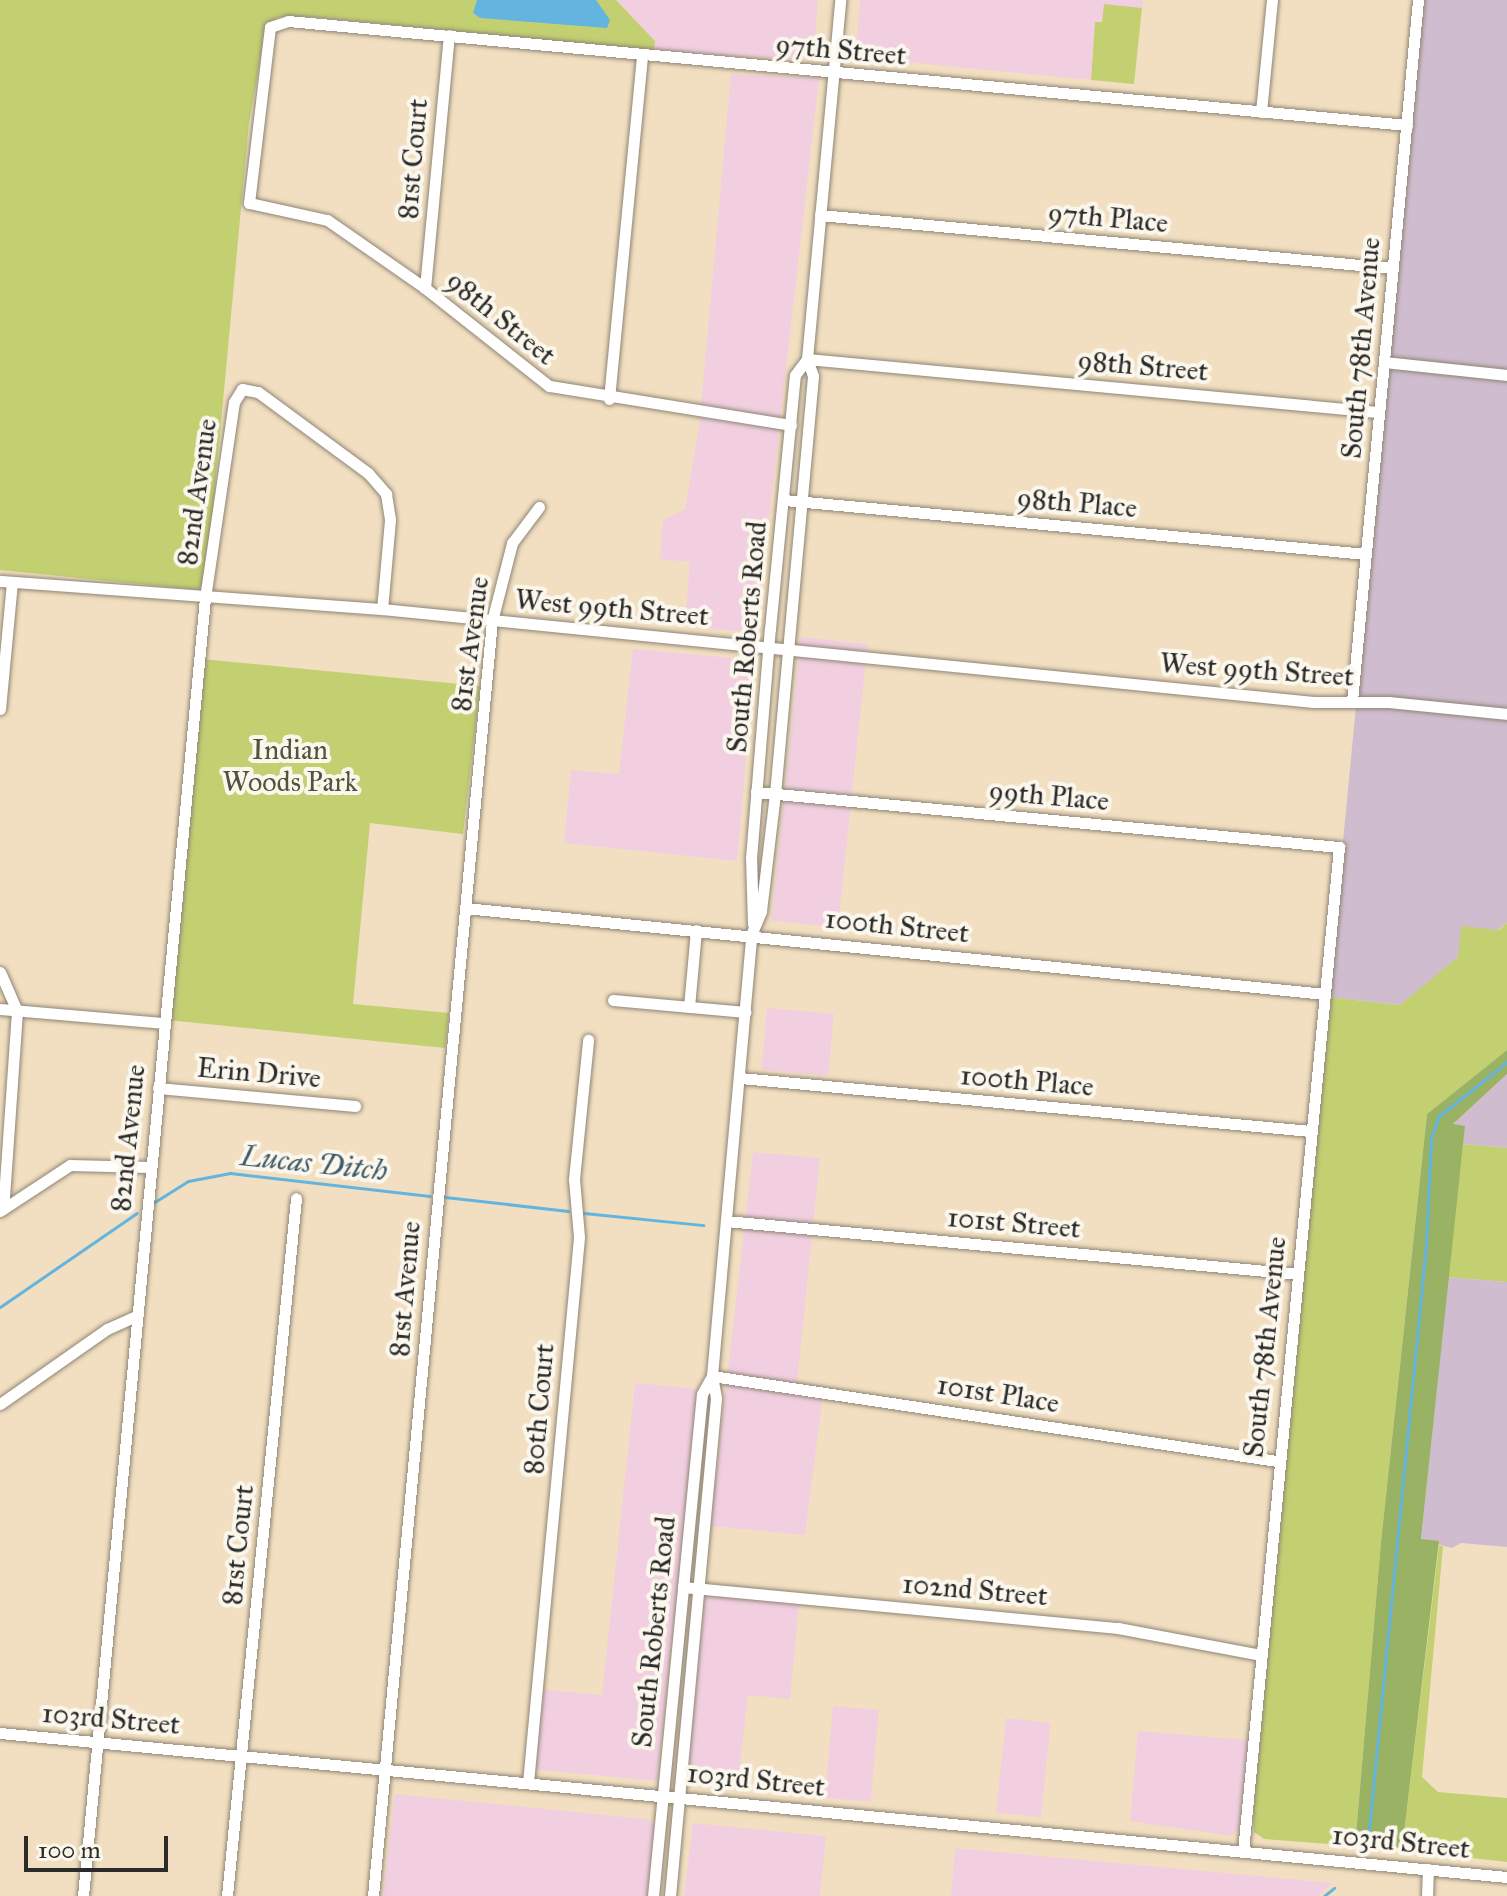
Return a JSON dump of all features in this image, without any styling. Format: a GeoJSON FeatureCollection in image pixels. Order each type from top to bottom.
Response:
{"type":"FeatureCollection","features":[{"type":"Feature","properties":{"kind":"street","name":"South Roberts Road"},"geometry":{"type":"LineString","coordinates":[[752,929],[761,911],[775,794],[813,376],[807,359],[840,0]]}},
{"type":"Feature","properties":{"kind":"street"},"geometry":{"type":"LineString","coordinates":[[1261,112],[1272,0]]}},
{"type":"Feature","properties":{"kind":"street","name":"South 78th Avenue"},"geometry":{"type":"LineString","coordinates":[[1352,701],[1418,0]]}},
{"type":"Feature","properties":{"kind":"street","name":"97th Street"},"geometry":{"type":"LineString","coordinates":[[249,203],[273,24],[288,21],[1407,125]]}},
{"type":"Feature","properties":{"kind":"street","name":"81st Court"},"geometry":{"type":"LineString","coordinates":[[425,288],[449,35]]}},
{"type":"Feature","properties":{"kind":"street"},"geometry":{"type":"LineString","coordinates":[[609,399],[642,55]]}},
{"type":"Feature","properties":{"kind":"street","name":"98th Street"},"geometry":{"type":"LineString","coordinates":[[249,203],[327,220],[425,288],[540,382],[609,399],[791,425]]}},
{"type":"Feature","properties":{"kind":"street","name":"97th Place"},"geometry":{"type":"LineString","coordinates":[[820,215],[1392,268]]}},
{"type":"Feature","properties":{"kind":"street","name":"South Roberts Road"},"geometry":{"type":"LineString","coordinates":[[670,1896],[716,1398],[712,1376],[752,929],[749,907],[756,792],[795,375],[807,359]]}},
{"type":"Feature","properties":{"kind":"street","name":"98th Street"},"geometry":{"type":"LineString","coordinates":[[807,359],[1378,412]]}},
{"type":"Feature","properties":{"kind":"street"},"geometry":{"type":"LineString","coordinates":[[1384,362],[1507,375]]}},
{"type":"Feature","properties":{"kind":"street","name":"82nd Avenue"},"geometry":{"type":"LineString","coordinates":[[83,1896],[134,1317],[205,598],[234,402],[242,389],[258,392],[368,473],[386,494],[390,520],[382,609]]}},
{"type":"Feature","properties":{"kind":"street","name":"98th Place"},"geometry":{"type":"LineString","coordinates":[[784,500],[1366,554]]}},
{"type":"Feature","properties":{"kind":"street","name":"81st Avenue"},"geometry":{"type":"LineString","coordinates":[[373,1896],[492,621],[512,543],[539,507]]}},
{"type":"Feature","properties":{"kind":"street"},"geometry":{"type":"LineString","coordinates":[[0,709],[6,582]]}},
{"type":"Feature","properties":{"kind":"street","name":"West 99th Street"},"geometry":{"type":"LineString","coordinates":[[6,582],[382,609],[1298,700],[1352,701],[1507,714]]}},
{"type":"Feature","properties":{"kind":"street","name":"99th Place"},"geometry":{"type":"LineString","coordinates":[[756,792],[1339,847]]}},
{"type":"Feature","properties":{"kind":"street","name":"South 78th Avenue"},"geometry":{"type":"LineString","coordinates":[[1243,1851],[1277,1461],[1339,847]]}},
{"type":"Feature","properties":{"kind":"street","name":"100th Street"},"geometry":{"type":"LineString","coordinates":[[465,908],[696,930],[752,929],[1325,994]]}},
{"type":"Feature","properties":{"kind":"street"},"geometry":{"type":"LineString","coordinates":[[689,1007],[696,930]]}},
{"type":"Feature","properties":{"kind":"street"},"geometry":{"type":"LineString","coordinates":[[0,972],[17,1011],[1,1210]]}},
{"type":"Feature","properties":{"kind":"street"},"geometry":{"type":"LineString","coordinates":[[613,1000],[745,1012]]}},
{"type":"Feature","properties":{"kind":"street"},"geometry":{"type":"LineString","coordinates":[[0,1009],[162,1023]]}},
{"type":"Feature","properties":{"kind":"street","name":"80th Court"},"geometry":{"type":"LineString","coordinates":[[528,1783],[579,1237],[574,1179],[588,1040]]}},
{"type":"Feature","properties":{"kind":"street","name":"100th Place"},"geometry":{"type":"LineString","coordinates":[[740,1078],[1310,1131]]}},
{"type":"Feature","properties":{"kind":"street","name":"Erin Drive"},"geometry":{"type":"LineString","coordinates":[[158,1088],[355,1106]]}},
{"type":"Feature","properties":{"kind":"street"},"geometry":{"type":"LineString","coordinates":[[1,1210],[70,1165],[149,1167]]}},
{"type":"Feature","properties":{"kind":"street","name":"81st Court"},"geometry":{"type":"LineString","coordinates":[[227,1896],[296,1198]]}},
{"type":"Feature","properties":{"kind":"street","name":"101st Street"},"geometry":{"type":"LineString","coordinates":[[726,1221],[1298,1274]]}},
{"type":"Feature","properties":{"kind":"street"},"geometry":{"type":"LineString","coordinates":[[0,1404],[107,1329],[134,1317]]}},
{"type":"Feature","properties":{"kind":"street","name":"South Roberts Road"},"geometry":{"type":"LineString","coordinates":[[653,1896],[702,1394],[712,1376]]}},
{"type":"Feature","properties":{"kind":"street","name":"101st Place"},"geometry":{"type":"LineString","coordinates":[[712,1376],[1277,1461]]}},
{"type":"Feature","properties":{"kind":"street","name":"102nd Street"},"geometry":{"type":"LineString","coordinates":[[683,1587],[1132,1629],[1261,1655]]}},
{"type":"Feature","properties":{"kind":"street","name":"103rd Street"},"geometry":{"type":"LineString","coordinates":[[0,1733],[1507,1877]]}},
{"type":"Feature","properties":{"kind":"street"},"geometry":{"type":"LineString","coordinates":[[1427,1896],[1428,1869]]}},
{"type":"Feature","properties":{"kind":"shaded area"},"geometry":{"type":"Polygon","coordinates":[[[616,0],[818,0],[813,60],[654,51],[655,41],[616,0]]]}},
{"type":"Feature","properties":{"kind":"shaded area"},"geometry":{"type":"Polygon","coordinates":[[[860,0],[1143,0],[1142,8],[1104,5],[1102,22],[1095,22],[1091,80],[855,57],[860,0]]]}},
{"type":"Feature","properties":{"kind":"shaded area"},"geometry":{"type":"Polygon","coordinates":[[[1424,0],[1507,0],[1507,923],[1400,1005],[1328,997],[1424,0]]]}},
{"type":"Feature","properties":{"kind":"shaded area"},"geometry":{"type":"Polygon","coordinates":[[[731,74],[819,78],[756,633],[685,626],[690,562],[660,559],[663,520],[685,509],[699,427],[731,74]]]}},
{"type":"Feature","properties":{"kind":"shaded area"},"geometry":{"type":"Polygon","coordinates":[[[801,637],[868,644],[838,927],[771,920],[801,637]]]}},
{"type":"Feature","properties":{"kind":"shaded area"},"geometry":{"type":"Polygon","coordinates":[[[633,649],[755,660],[737,861],[564,843],[571,770],[619,774],[633,649]]]}},
{"type":"Feature","properties":{"kind":"shaded area"},"geometry":{"type":"Polygon","coordinates":[[[767,1008],[834,1014],[828,1076],[762,1070],[767,1008]]]}},
{"type":"Feature","properties":{"kind":"shaded area"},"geometry":{"type":"Polygon","coordinates":[[[1507,1074],[1507,1148],[1463,1144],[1464,1127],[1452,1125],[1507,1074]]]}},
{"type":"Feature","properties":{"kind":"shaded area"},"geometry":{"type":"Polygon","coordinates":[[[753,1152],[820,1158],[797,1382],[824,1386],[805,1535],[710,1526],[753,1152]]]}},
{"type":"Feature","properties":{"kind":"shaded area"},"geometry":{"type":"Polygon","coordinates":[[[1448,1277],[1507,1282],[1507,1547],[1461,1543],[1452,1548],[1421,1540],[1448,1277]]]}},
{"type":"Feature","properties":{"kind":"shaded area"},"geometry":{"type":"Polygon","coordinates":[[[635,1383],[698,1389],[657,1781],[530,1769],[537,1689],[602,1695],[635,1383]]]}},
{"type":"Feature","properties":{"kind":"shaded area"},"geometry":{"type":"Polygon","coordinates":[[[705,1595],[799,1603],[790,1699],[748,1695],[737,1790],[703,1785],[691,1777],[688,1764],[705,1595]]]}},
{"type":"Feature","properties":{"kind":"shaded area"},"geometry":{"type":"Polygon","coordinates":[[[833,1706],[879,1710],[871,1802],[825,1798],[833,1706]]]}},
{"type":"Feature","properties":{"kind":"shaded area"},"geometry":{"type":"Polygon","coordinates":[[[1006,1718],[1051,1723],[1041,1817],[996,1812],[1006,1718]]]}},
{"type":"Feature","properties":{"kind":"shaded area"},"geometry":{"type":"Polygon","coordinates":[[[1138,1731],[1249,1740],[1242,1824],[1232,1836],[1130,1821],[1138,1731]]]}},
{"type":"Feature","properties":{"kind":"shaded area"},"geometry":{"type":"Polygon","coordinates":[[[395,1794],[646,1819],[655,1824],[649,1896],[383,1896],[395,1794]]]}},
{"type":"Feature","properties":{"kind":"shaded area"},"geometry":{"type":"Polygon","coordinates":[[[693,1823],[826,1836],[820,1896],[684,1896],[693,1823]]]}},
{"type":"Feature","properties":{"kind":"shaded area"},"geometry":{"type":"Polygon","coordinates":[[[955,1848],[1333,1883],[1318,1896],[951,1896],[955,1848]]]}},
{"type":"Feature","properties":{"kind":"green space"},"geometry":{"type":"Polygon","coordinates":[[[0,0],[616,0],[655,41],[654,51],[314,17],[278,17],[266,27],[249,123],[207,573],[199,590],[0,570],[0,0]]]}},
{"type":"Feature","properties":{"kind":"green space"},"geometry":{"type":"Polygon","coordinates":[[[1104,4],[1142,8],[1134,84],[1091,80],[1095,22],[1102,22],[1104,4]]]}},
{"type":"Feature","properties":{"kind":"green space","name":"Indian Woods Park"},"geometry":{"type":"Polygon","coordinates":[[[202,659],[480,686],[463,834],[370,823],[353,1004],[449,1013],[445,1048],[167,1020],[202,659]]]}},
{"type":"Feature","properties":{"kind":"green space"},"geometry":{"type":"Polygon","coordinates":[[[1507,923],[1507,1050],[1427,1114],[1381,1542],[1355,1846],[1264,1839],[1254,1832],[1253,1812],[1328,997],[1400,1005],[1458,957],[1461,926],[1499,930],[1507,923]]]}},
{"type":"Feature","properties":{"kind":"green space"},"geometry":{"type":"Polygon","coordinates":[[[1507,1050],[1507,1074],[1453,1124],[1465,1126],[1421,1539],[1439,1541],[1402,1850],[1355,1846],[1381,1542],[1427,1114],[1507,1050]]]}},
{"type":"Feature","properties":{"kind":"green space"},"geometry":{"type":"Polygon","coordinates":[[[1463,1144],[1507,1148],[1507,1282],[1448,1277],[1463,1144]]]}},
{"type":"Feature","properties":{"kind":"green space"},"geometry":{"type":"Polygon","coordinates":[[[1439,1546],[1443,1546],[1422,1777],[1438,1792],[1507,1798],[1507,1862],[1402,1850],[1439,1546]]]}},
{"type":"Feature","properties":{"kind":"water"},"geometry":{"type":"Polygon","coordinates":[[[477,0],[596,0],[610,20],[607,28],[480,18],[473,13],[477,0]]]}},
{"type":"Feature","properties":{"kind":"waterway"},"geometry":{"type":"LineString","coordinates":[[1368,1840],[1426,1245],[1431,1138],[1439,1116],[1507,1062]]}},
{"type":"Feature","properties":{"kind":"waterway","name":"Lucas Ditch"},"geometry":{"type":"LineString","coordinates":[[153,1203],[188,1181],[230,1173],[430,1196]]}},
{"type":"Feature","properties":{"kind":"waterway","name":"Lucas Ditch"},"geometry":{"type":"LineString","coordinates":[[445,1197],[568,1211]]}},
{"type":"Feature","properties":{"kind":"waterway","name":"Lucas Ditch"},"geometry":{"type":"LineString","coordinates":[[0,1307],[137,1213]]}},
{"type":"Feature","properties":{"kind":"waterway","name":"Lucas Ditch"},"geometry":{"type":"LineString","coordinates":[[584,1213],[703,1225]]}},
{"type":"Feature","properties":{"kind":"waterway"},"geometry":{"type":"LineString","coordinates":[[1324,1896],[1334,1888]]}}]}
